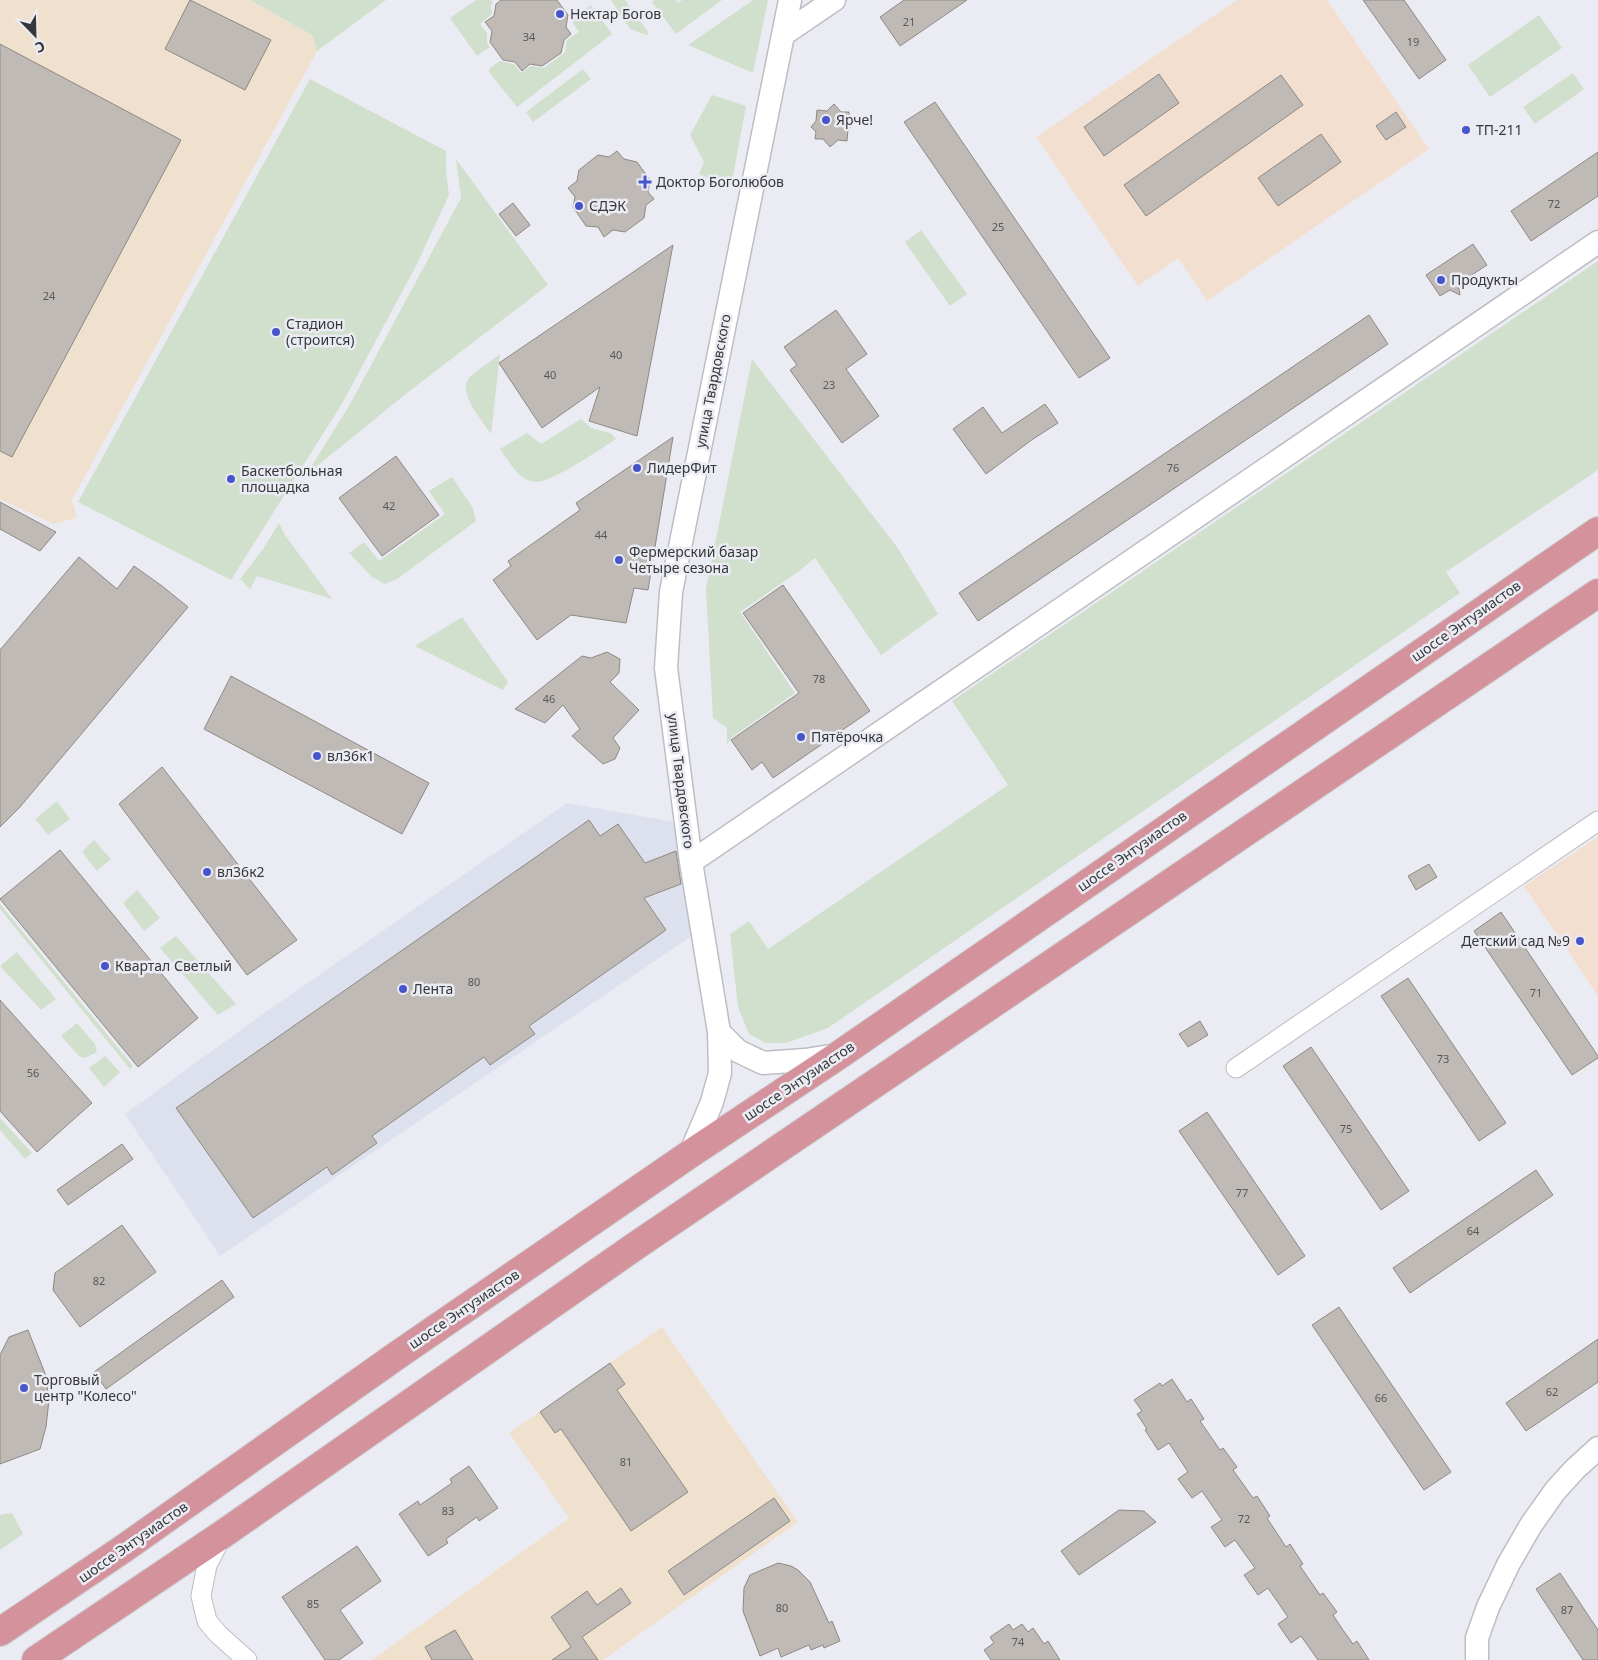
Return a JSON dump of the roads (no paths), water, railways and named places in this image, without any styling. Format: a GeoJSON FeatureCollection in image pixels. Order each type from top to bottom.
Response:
{"type":"FeatureCollection","features":[{"type":"Feature","properties":{"kind":"highway","name":"шоссе Энтузиастов"},"geometry":{"type":"LineString","coordinates":[[0,1632],[123,1549],[399,1354],[690,1154],[839,1055],[1598,531]]}},
{"type":"Feature","properties":{"kind":"highway"},"geometry":{"type":"LineString","coordinates":[[36,1660],[223,1534],[634,1247],[1598,593]]}},
{"type":"Feature","properties":{"kind":"street","name":"улица Твардовского"},"geometry":{"type":"LineString","coordinates":[[690,1154],[712,1102],[720,1073],[719,1032],[691,862],[666,668],[671,592],[790,0]]}},
{"type":"Feature","properties":{"kind":"street"},"geometry":{"type":"LineString","coordinates":[[784,34],[834,0]]}},
{"type":"Feature","properties":{"kind":"street"},"geometry":{"type":"LineString","coordinates":[[691,862],[1598,242]]}},
{"type":"Feature","properties":{"kind":"street"},"geometry":{"type":"LineString","coordinates":[[1236,1068],[1598,821]]}},
{"type":"Feature","properties":{"kind":"street"},"geometry":{"type":"LineString","coordinates":[[719,1032],[738,1051],[763,1062],[805,1060],[839,1055]]}},
{"type":"Feature","properties":{"kind":"street"},"geometry":{"type":"LineString","coordinates":[[1477,1660],[1477,1638],[1488,1607],[1509,1563],[1531,1525],[1555,1491],[1598,1448]]}},
{"type":"Feature","properties":{"kind":"street"},"geometry":{"type":"LineString","coordinates":[[223,1534],[206,1565],[201,1596],[207,1622],[247,1660]]}},
{"type":"Feature","properties":{"kind":"place","name":"Нектар Богов"},"geometry":{"type":"Point","coordinates":[560,14]}},
{"type":"Feature","properties":{"kind":"place","name":"Ярче!"},"geometry":{"type":"Point","coordinates":[826,120]}},
{"type":"Feature","properties":{"kind":"place","name":"ТП-211"},"geometry":{"type":"Point","coordinates":[1466,130]}},
{"type":"Feature","properties":{"kind":"place","name":"Доктор Боголюбов"},"geometry":{"type":"Point","coordinates":[645,182]}},
{"type":"Feature","properties":{"kind":"place","name":"СДЭК"},"geometry":{"type":"Point","coordinates":[579,206]}},
{"type":"Feature","properties":{"kind":"place","name":"Продукты"},"geometry":{"type":"Point","coordinates":[1441,280]}},
{"type":"Feature","properties":{"kind":"place","name":"Стадион (строится)"},"geometry":{"type":"Point","coordinates":[276,332]}},
{"type":"Feature","properties":{"kind":"place","name":"ЛидерФит"},"geometry":{"type":"Point","coordinates":[637,468]}},
{"type":"Feature","properties":{"kind":"place","name":"Баскетбольная площадка"},"geometry":{"type":"Point","coordinates":[231,479]}},
{"type":"Feature","properties":{"kind":"place","name":"Фермерский базар Четыре сезона"},"geometry":{"type":"Point","coordinates":[619,560]}},
{"type":"Feature","properties":{"kind":"place","name":"Пятёрочка"},"geometry":{"type":"Point","coordinates":[801,737]}},
{"type":"Feature","properties":{"kind":"place","name":"вл36к1"},"geometry":{"type":"Point","coordinates":[317,756]}},
{"type":"Feature","properties":{"kind":"place","name":"вл36к2"},"geometry":{"type":"Point","coordinates":[207,872]}},
{"type":"Feature","properties":{"kind":"place","name":"Детский сад №9"},"geometry":{"type":"Point","coordinates":[1580,941]}},
{"type":"Feature","properties":{"kind":"place","name":"Квартал Светлый"},"geometry":{"type":"Point","coordinates":[105,966]}},
{"type":"Feature","properties":{"kind":"place","name":"Лента"},"geometry":{"type":"Point","coordinates":[403,989]}},
{"type":"Feature","properties":{"kind":"place","name":"Торговый центр \"Колесо\""},"geometry":{"type":"Point","coordinates":[24,1388]}}]}
